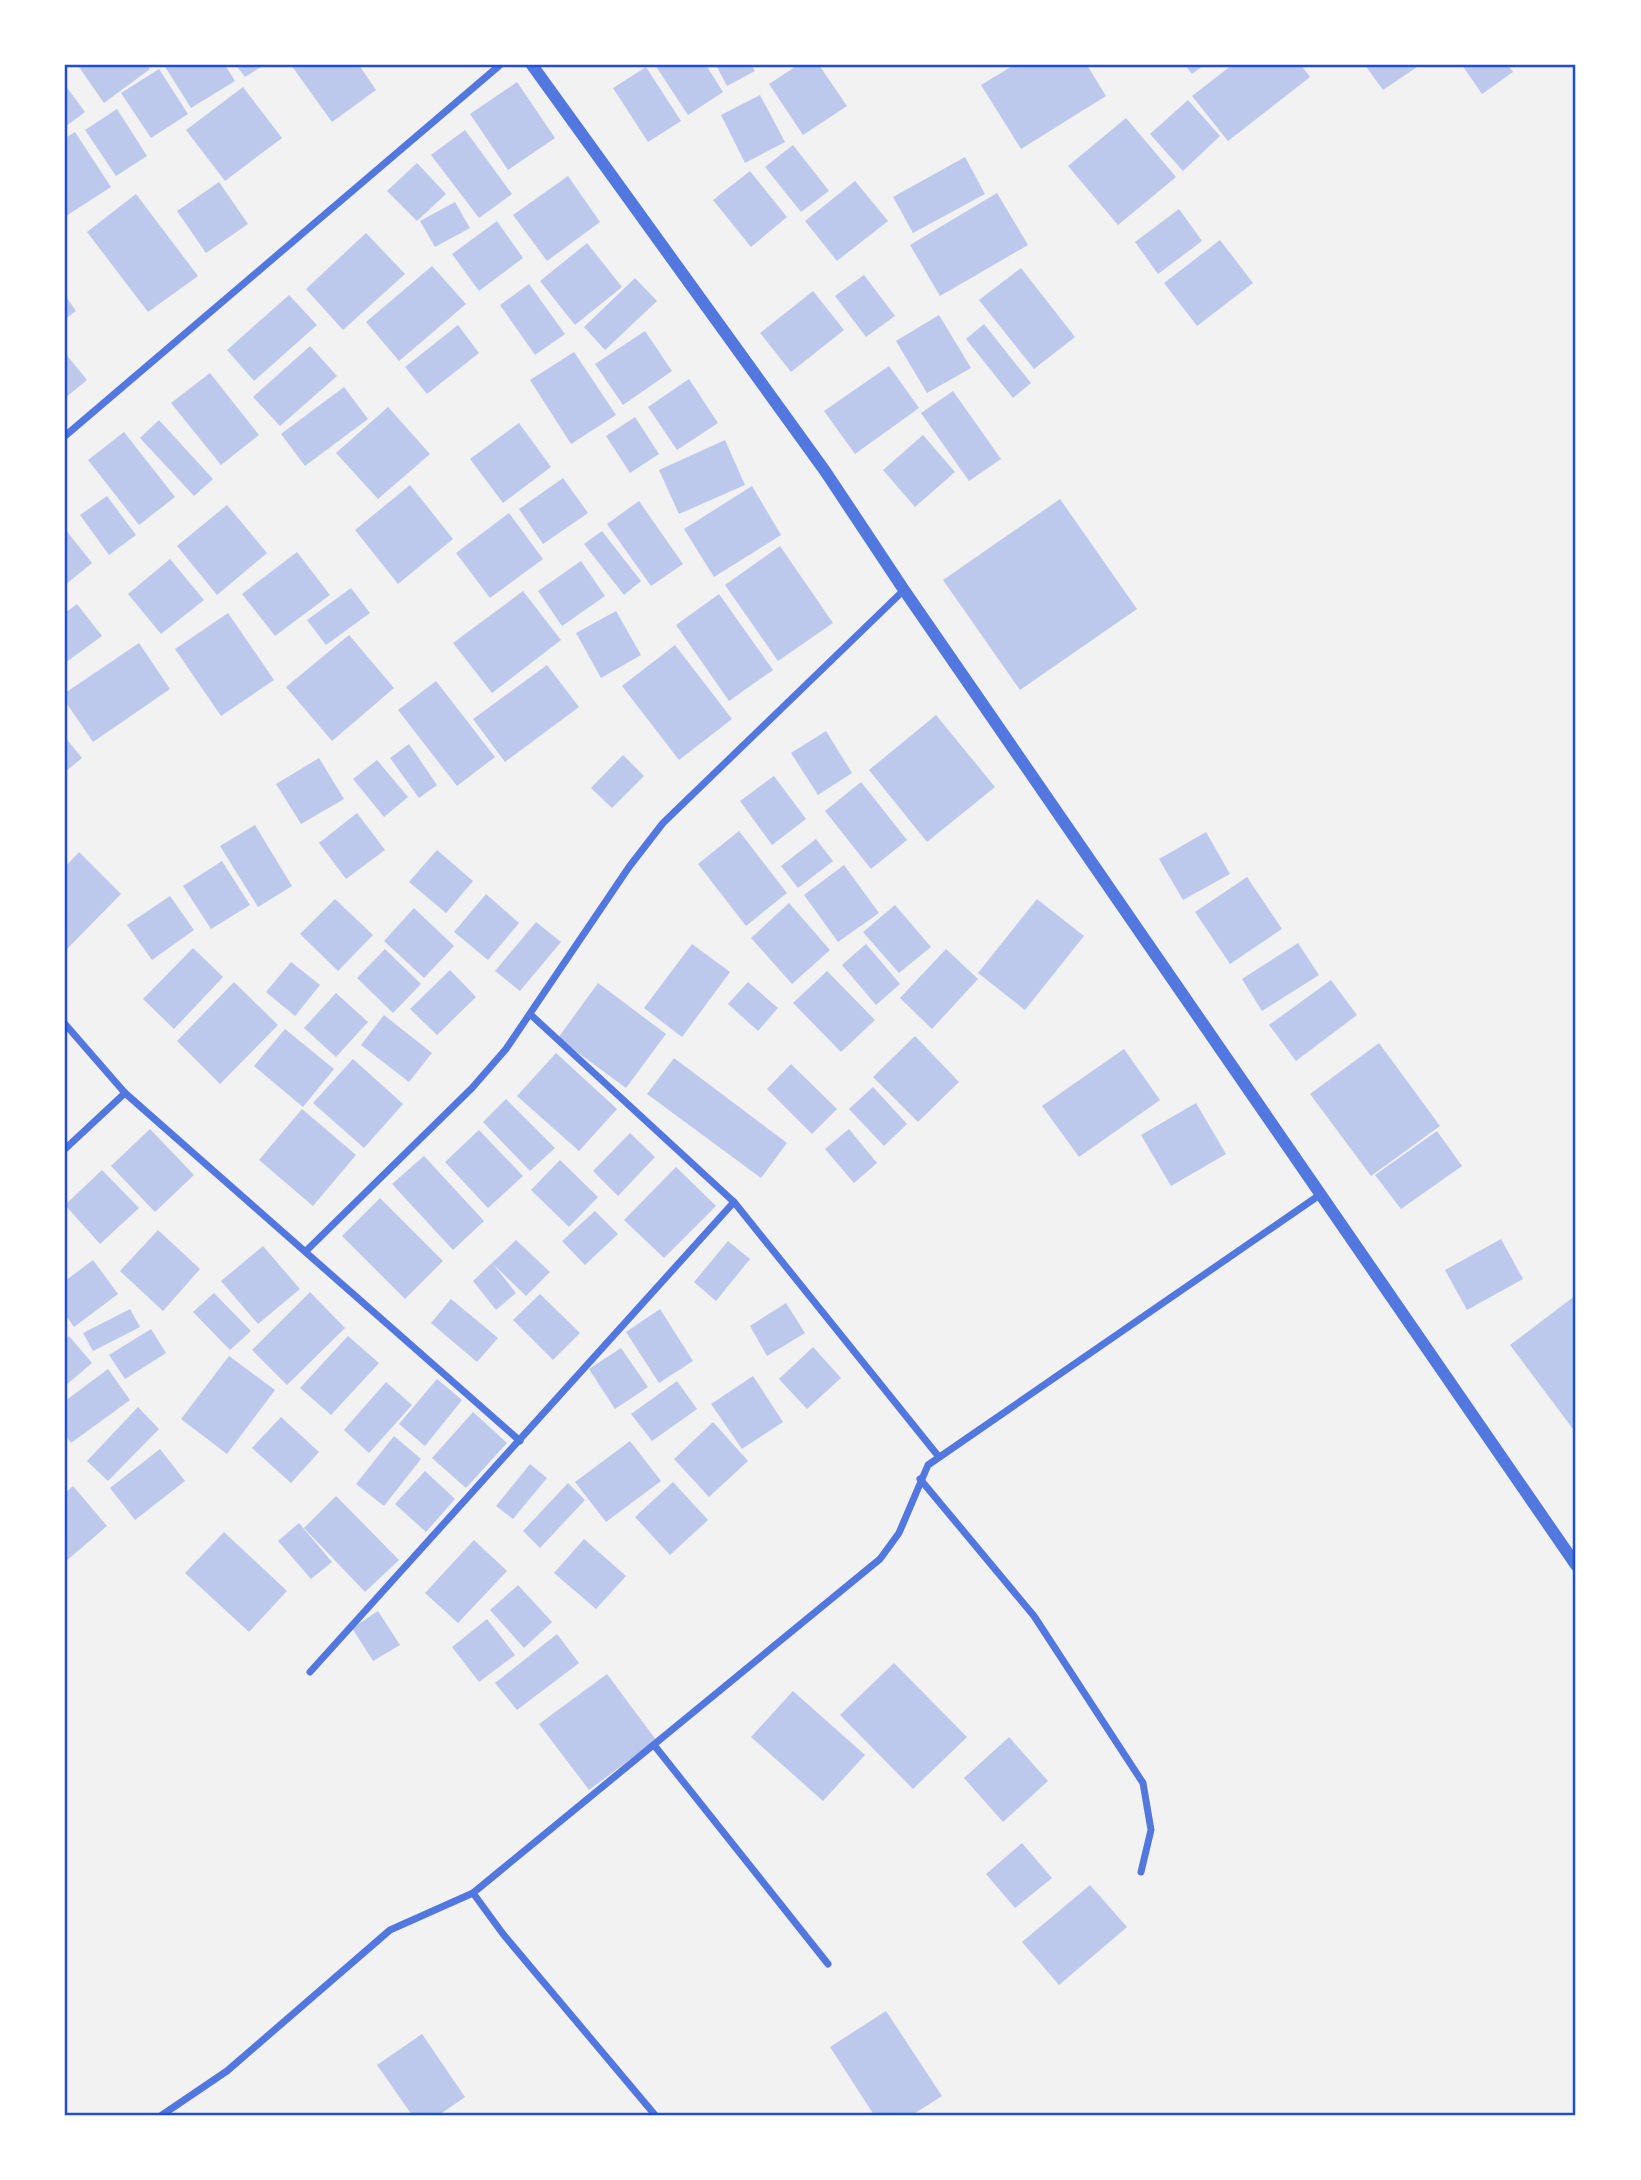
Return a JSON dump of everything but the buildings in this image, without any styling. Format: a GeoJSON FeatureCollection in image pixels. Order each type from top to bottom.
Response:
{"type":"FeatureCollection","features":[{"type":"Feature","properties":{"kind":"street"},"geometry":{"type":"LineString","coordinates":[[65,436],[500,65]]}},
{"type":"Feature","properties":{"kind":"street"},"geometry":{"type":"LineString","coordinates":[[532,65],[825,471],[904,590],[1576,1565]]}},
{"type":"Feature","properties":{"kind":"street"},"geometry":{"type":"LineString","coordinates":[[306,1251],[471,1088],[531,1016],[629,867],[663,823],[904,590]]}},
{"type":"Feature","properties":{"kind":"street"},"geometry":{"type":"LineString","coordinates":[[531,1016],[734,1202],[939,1457]]}},
{"type":"Feature","properties":{"kind":"street"},"geometry":{"type":"LineString","coordinates":[[65,1024],[125,1093],[520,1441]]}},
{"type":"Feature","properties":{"kind":"street"},"geometry":{"type":"LineString","coordinates":[[65,1149],[125,1093]]}},
{"type":"Feature","properties":{"kind":"street"},"geometry":{"type":"LineString","coordinates":[[162,2115],[227,2071],[390,1930],[473,1893],[880,1559],[899,1533],[928,1465],[1321,1194]]}},
{"type":"Feature","properties":{"kind":"street"},"geometry":{"type":"LineString","coordinates":[[310,1672],[734,1202]]}},
{"type":"Feature","properties":{"kind":"street"},"geometry":{"type":"LineString","coordinates":[[920,1479],[1034,1616],[1143,1783],[1151,1830],[1141,1872]]}},
{"type":"Feature","properties":{"kind":"street"},"geometry":{"type":"LineString","coordinates":[[654,1745],[828,1964]]}},
{"type":"Feature","properties":{"kind":"street"},"geometry":{"type":"LineString","coordinates":[[473,1893],[503,1934],[654,2115]]}}]}
